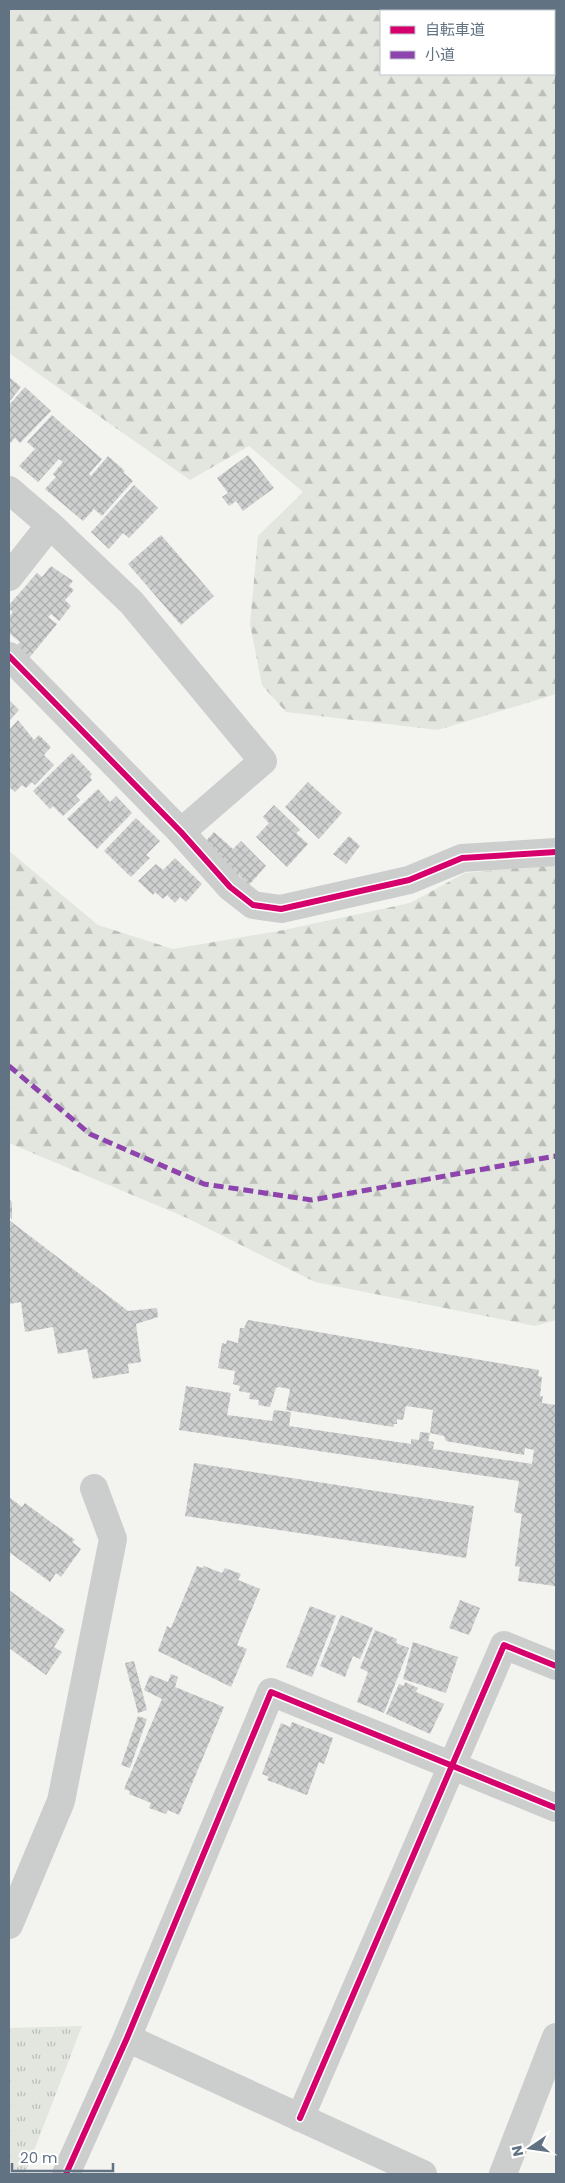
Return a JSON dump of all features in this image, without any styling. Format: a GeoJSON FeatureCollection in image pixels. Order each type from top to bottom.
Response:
{"type":"FeatureCollection","features":[{"type":"Feature","properties":{"kind":"street"},"geometry":{"type":"LineString","coordinates":[[9,490],[50,525],[131,602],[263,761],[181,832]]}},
{"type":"Feature","properties":{"kind":"street"},"geometry":{"type":"LineString","coordinates":[[9,577],[50,525]]}},
{"type":"Feature","properties":{"kind":"street"},"geometry":{"type":"LineString","coordinates":[[9,656],[181,832],[230,887],[253,905],[281,909],[409,880],[462,858],[556,852]]}},
{"type":"Feature","properties":{"kind":"street"},"geometry":{"type":"LineString","coordinates":[[9,1925],[61,1801],[113,1539],[94,1488]]}},
{"type":"Feature","properties":{"kind":"street"},"geometry":{"type":"LineString","coordinates":[[300,2118],[504,1645],[556,1666]]}},
{"type":"Feature","properties":{"kind":"street"},"geometry":{"type":"LineString","coordinates":[[66,2174],[126,2038],[271,1692],[556,1808]]}},
{"type":"Feature","properties":{"kind":"street"},"geometry":{"type":"LineString","coordinates":[[503,2174],[556,2037]]}},
{"type":"Feature","properties":{"kind":"street"},"geometry":{"type":"LineString","coordinates":[[126,2038],[423,2174]]}},
{"type":"Feature","properties":{"kind":"green space"},"geometry":{"type":"Polygon","coordinates":[[[9,9],[556,9],[556,694],[438,730],[286,712],[262,685],[250,624],[258,536],[303,492],[249,446],[190,480],[9,353],[9,9]]]}},
{"type":"Feature","properties":{"kind":"green space"},"geometry":{"type":"Polygon","coordinates":[[[9,851],[98,925],[173,949],[284,930],[410,903],[465,873],[556,864],[556,1320],[535,1326],[315,1282],[187,1218],[9,1143],[9,851]]]}},
{"type":"Feature","properties":{"kind":"green space"},"geometry":{"type":"Polygon","coordinates":[[[82,2026],[25,2174],[9,2174],[9,2028],[82,2026]]]}},
{"type":"Feature","properties":{"kind":"building"},"geometry":{"type":"Polygon","coordinates":[[[9,377],[21,387],[9,402],[9,377]]]}},
{"type":"Feature","properties":{"kind":"building"},"geometry":{"type":"Polygon","coordinates":[[[25,387],[51,411],[20,443],[15,438],[9,444],[9,405],[25,387]]]}},
{"type":"Feature","properties":{"kind":"building"},"geometry":{"type":"Polygon","coordinates":[[[52,415],[102,459],[89,474],[91,476],[108,456],[133,481],[102,516],[94,509],[83,521],[45,489],[56,477],[53,474],[63,462],[59,459],[38,482],[19,466],[35,449],[27,442],[52,415]]]}},
{"type":"Feature","properties":{"kind":"building"},"geometry":{"type":"Polygon","coordinates":[[[248,455],[274,488],[243,511],[236,501],[229,506],[222,497],[228,493],[217,478],[248,455]]]}},
{"type":"Feature","properties":{"kind":"building"},"geometry":{"type":"Polygon","coordinates":[[[134,485],[158,508],[129,538],[123,533],[109,549],[91,532],[134,485]]]}},
{"type":"Feature","properties":{"kind":"building"},"geometry":{"type":"Polygon","coordinates":[[[161,535],[214,596],[181,625],[128,564],[161,535]]]}},
{"type":"Feature","properties":{"kind":"building"},"geometry":{"type":"Polygon","coordinates":[[[51,566],[73,581],[69,586],[74,590],[65,600],[71,606],[59,621],[51,614],[48,617],[57,624],[29,658],[15,647],[20,642],[9,633],[9,617],[13,612],[9,609],[9,605],[37,573],[42,577],[51,566]]]}},
{"type":"Feature","properties":{"kind":"building"},"geometry":{"type":"Polygon","coordinates":[[[9,700],[19,710],[9,721],[9,700]]]}},
{"type":"Feature","properties":{"kind":"building"},"geometry":{"type":"Polygon","coordinates":[[[18,720],[34,740],[39,735],[51,747],[44,755],[54,765],[35,785],[32,782],[26,788],[22,785],[15,792],[9,787],[9,730],[18,720]]]}},
{"type":"Feature","properties":{"kind":"building"},"geometry":{"type":"Polygon","coordinates":[[[72,753],[92,774],[90,777],[92,780],[76,796],[80,800],[63,816],[53,806],[50,809],[33,791],[72,753]]]}},
{"type":"Feature","properties":{"kind":"building"},"geometry":{"type":"Polygon","coordinates":[[[308,782],[342,813],[319,839],[285,807],[308,782]]]}},
{"type":"Feature","properties":{"kind":"building"},"geometry":{"type":"Polygon","coordinates":[[[98,789],[110,802],[116,796],[132,813],[97,849],[67,819],[98,789]]]}},
{"type":"Feature","properties":{"kind":"building"},"geometry":{"type":"Polygon","coordinates":[[[274,805],[300,830],[296,833],[308,844],[287,867],[256,837],[269,823],[263,817],[274,805]]]}},
{"type":"Feature","properties":{"kind":"building"},"geometry":{"type":"Polygon","coordinates":[[[136,818],[160,841],[146,855],[150,858],[131,877],[104,851],[136,818]]]}},
{"type":"Feature","properties":{"kind":"building"},"geometry":{"type":"Polygon","coordinates":[[[214,832],[233,849],[241,841],[266,866],[249,885],[239,875],[236,878],[202,845],[214,832]]]}},
{"type":"Feature","properties":{"kind":"building"},"geometry":{"type":"Polygon","coordinates":[[[349,836],[360,846],[346,864],[333,854],[349,836]]]}},
{"type":"Feature","properties":{"kind":"building"},"geometry":{"type":"Polygon","coordinates":[[[175,858],[202,884],[186,902],[180,897],[175,903],[167,895],[163,899],[155,892],[153,895],[138,881],[156,864],[163,870],[175,858]]]}},
{"type":"Feature","properties":{"kind":"building"},"geometry":{"type":"Polygon","coordinates":[[[9,1198],[12,1203],[12,1219],[9,1216],[9,1198]]]}},
{"type":"Feature","properties":{"kind":"building"},"geometry":{"type":"Polygon","coordinates":[[[9,1220],[128,1311],[157,1308],[158,1317],[136,1324],[141,1362],[128,1364],[129,1373],[93,1379],[87,1349],[58,1354],[53,1327],[25,1332],[21,1302],[9,1304],[9,1220]]]}},
{"type":"Feature","properties":{"kind":"building"},"geometry":{"type":"Polygon","coordinates":[[[248,1320],[539,1370],[538,1376],[542,1377],[540,1396],[543,1396],[542,1403],[556,1405],[555,1586],[518,1581],[520,1567],[515,1566],[522,1514],[514,1512],[519,1481],[179,1430],[186,1386],[231,1393],[227,1415],[272,1421],[274,1410],[291,1412],[289,1426],[411,1444],[411,1439],[419,1440],[420,1432],[430,1433],[433,1410],[406,1406],[403,1420],[397,1419],[397,1424],[394,1424],[393,1427],[286,1410],[290,1389],[279,1387],[276,1388],[270,1407],[258,1405],[259,1400],[249,1399],[250,1393],[239,1391],[240,1386],[233,1384],[235,1371],[218,1368],[222,1343],[226,1344],[227,1340],[238,1343],[240,1328],[244,1328],[248,1320]],[[430,1433],[428,1441],[434,1442],[433,1449],[532,1464],[534,1450],[525,1448],[524,1455],[446,1441],[444,1436],[430,1433]]]}},
{"type":"Feature","properties":{"kind":"building"},"geometry":{"type":"Polygon","coordinates":[[[194,1463],[474,1506],[466,1558],[185,1516],[194,1463]]]}},
{"type":"Feature","properties":{"kind":"building"},"geometry":{"type":"Polygon","coordinates":[[[9,1497],[22,1507],[25,1503],[75,1540],[72,1542],[81,1549],[61,1577],[56,1573],[50,1582],[9,1552],[9,1497]]]}},
{"type":"Feature","properties":{"kind":"building"},"geometry":{"type":"Polygon","coordinates":[[[197,1566],[203,1568],[204,1566],[222,1573],[225,1568],[241,1574],[238,1580],[260,1589],[237,1645],[247,1649],[231,1687],[158,1651],[167,1626],[171,1628],[197,1566]]]}},
{"type":"Feature","properties":{"kind":"building"},"geometry":{"type":"Polygon","coordinates":[[[9,1590],[65,1630],[54,1647],[62,1652],[46,1675],[9,1648],[9,1590]]]}},
{"type":"Feature","properties":{"kind":"building"},"geometry":{"type":"Polygon","coordinates":[[[460,1600],[480,1608],[469,1635],[449,1628],[460,1600]]]}},
{"type":"Feature","properties":{"kind":"building"},"geometry":{"type":"Polygon","coordinates":[[[310,1606],[336,1616],[312,1677],[286,1667],[310,1606]]]}},
{"type":"Feature","properties":{"kind":"building"},"geometry":{"type":"Polygon","coordinates":[[[341,1615],[373,1628],[360,1659],[353,1656],[345,1677],[320,1666],[341,1615]]]}},
{"type":"Feature","properties":{"kind":"building"},"geometry":{"type":"Polygon","coordinates":[[[375,1630],[397,1639],[396,1643],[409,1648],[384,1713],[357,1702],[368,1672],[360,1668],[375,1630]]]}},
{"type":"Feature","properties":{"kind":"building"},"geometry":{"type":"Polygon","coordinates":[[[413,1642],[458,1657],[446,1693],[403,1679],[413,1642]]]}},
{"type":"Feature","properties":{"kind":"building"},"geometry":{"type":"Polygon","coordinates":[[[134,1661],[147,1710],[138,1713],[125,1663],[134,1661]]]}},
{"type":"Feature","properties":{"kind":"building"},"geometry":{"type":"Polygon","coordinates":[[[171,1674],[178,1677],[175,1687],[224,1707],[179,1815],[168,1810],[166,1814],[149,1808],[151,1803],[129,1794],[130,1791],[124,1789],[162,1699],[144,1690],[150,1675],[168,1682],[171,1674]]]}},
{"type":"Feature","properties":{"kind":"building"},"geometry":{"type":"Polygon","coordinates":[[[405,1682],[418,1688],[416,1692],[444,1704],[430,1734],[386,1714],[399,1684],[404,1686],[405,1682]]]}},
{"type":"Feature","properties":{"kind":"building"},"geometry":{"type":"Polygon","coordinates":[[[138,1716],[147,1719],[130,1768],[121,1765],[138,1716]]]}},
{"type":"Feature","properties":{"kind":"building"},"geometry":{"type":"Polygon","coordinates":[[[292,1722],[333,1738],[324,1764],[319,1762],[307,1795],[267,1780],[269,1777],[262,1774],[281,1723],[290,1727],[292,1722]]]}},
{"type":"Feature","properties":{"kind":"marked path"},"geometry":{"type":"LineString","coordinates":[[9,1066],[90,1134],[204,1184],[312,1200],[556,1156]]}},
{"type":"Feature","properties":{"kind":"cycle path"},"geometry":{"type":"LineString","coordinates":[[9,656],[181,832],[230,887],[253,905],[281,909],[409,880],[462,858],[556,852]]}},
{"type":"Feature","properties":{"kind":"cycle path"},"geometry":{"type":"LineString","coordinates":[[300,2118],[504,1645],[556,1666]]}},
{"type":"Feature","properties":{"kind":"cycle path"},"geometry":{"type":"LineString","coordinates":[[66,2174],[127,2038],[271,1692],[556,1808]]}}]}
